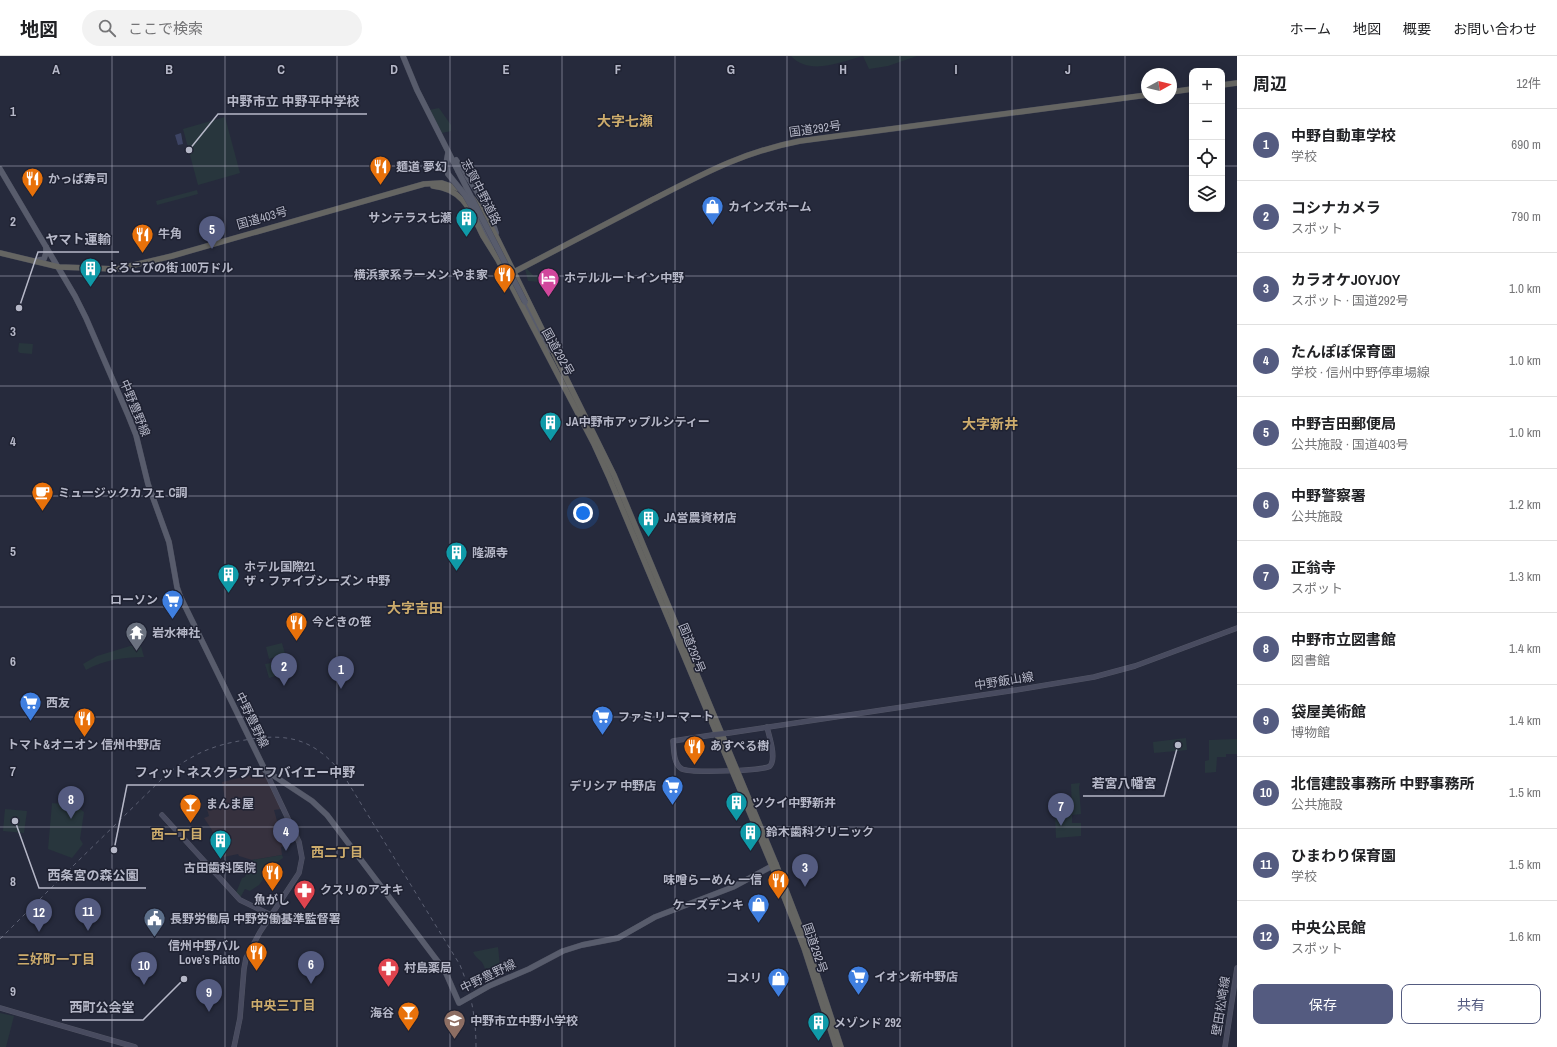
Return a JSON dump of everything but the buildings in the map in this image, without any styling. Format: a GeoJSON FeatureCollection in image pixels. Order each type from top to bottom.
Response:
{"type":"FeatureCollection","features":[{"type":"Feature","properties":{"kind":"highway"},"geometry":{"type":"LineString","coordinates":[[1225,85],[1237,83]]}},
{"type":"Feature","properties":{"kind":"highway"},"geometry":{"type":"LineString","coordinates":[[1177,91],[1189,89]]}},
{"type":"Feature","properties":{"kind":"highway","name":"国道292号"},"geometry":{"type":"LineString","coordinates":[[841,1047],[808,947],[734,770],[614,474],[506,275],[711,170],[753,152],[807,140],[1141,96]]}},
{"type":"Feature","properties":{"kind":"highway","name":"国道403号"},"geometry":{"type":"LineString","coordinates":[[0,253],[59,267],[105,270],[117,269],[435,182],[450,185],[467,193],[480,207],[513,272]]}},
{"type":"Feature","properties":{"kind":"highway","name":"国道403号"},"geometry":{"type":"LineString","coordinates":[[410,188],[431,186],[445,188],[463,200],[506,275]]}},
{"type":"Feature","properties":{"kind":"highway"},"geometry":{"type":"LineString","coordinates":[[463,200],[467,193]]}},
{"type":"Feature","properties":{"kind":"highway","name":"国道292号"},"geometry":{"type":"LineString","coordinates":[[513,272],[562,376]]}},
{"type":"Feature","properties":{"kind":"highway","name":"国道292号"},"geometry":{"type":"LineString","coordinates":[[774,865],[804,948],[836,1047]]}},
{"type":"Feature","properties":{"kind":"main road","name":"志賀中野道路"},"geometry":{"type":"LineString","coordinates":[[402,56],[417,90],[448,151],[461,171],[562,376]]}},
{"type":"Feature","properties":{"kind":"main road"},"geometry":{"type":"LineString","coordinates":[[444,142],[461,171],[479,197],[494,227],[497,238]]}},
{"type":"Feature","properties":{"kind":"main road"},"geometry":{"type":"LineString","coordinates":[[448,151],[446,166],[448,174],[465,195],[475,212],[498,260]]}},
{"type":"Feature","properties":{"kind":"main road","name":"中野豊野線"},"geometry":{"type":"LineString","coordinates":[[0,169],[59,267],[86,318],[136,435],[148,484],[169,542],[177,587],[183,603],[264,770],[312,801],[327,815],[445,971],[459,1003],[490,986],[529,969],[563,951],[582,945],[618,938],[656,917],[733,886],[774,865]]}},
{"type":"Feature","properties":{"kind":"main road"},"geometry":{"type":"LineString","coordinates":[[34,261],[45,258],[45,245]]}},
{"type":"Feature","properties":{"kind":"main road","name":"中野飯山線"},"geometry":{"type":"LineString","coordinates":[[767,727],[773,756],[771,765],[760,770],[688,771],[681,768],[676,763],[673,741],[1094,677],[1135,666],[1237,628]]}},
{"type":"Feature","properties":{"kind":"main road"},"geometry":{"type":"LineString","coordinates":[[234,1047],[240,1018],[246,958],[271,915],[299,873],[302,858],[299,842],[264,770]]}},
{"type":"Feature","properties":{"kind":"main road"},"geometry":{"type":"LineString","coordinates":[[162,815],[240,900],[271,915]]}},
{"type":"Feature","properties":{"kind":"main road","name":"壁田松崎線"},"geometry":{"type":"LineString","coordinates":[[1225,1047],[1237,968]]}},
{"type":"Feature","properties":{"kind":"main road"},"geometry":{"type":"LineString","coordinates":[[0,1008],[135,1047]]}},
{"type":"Feature","properties":{"kind":"shaded area"},"geometry":{"type":"Polygon","coordinates":[[[791,56],[863,56],[826,66],[816,66],[799,62],[791,56]]]}},
{"type":"Feature","properties":{"kind":"shaded area"},"geometry":{"type":"Polygon","coordinates":[[[863,56],[917,56],[888,66],[869,69],[863,56]]]}},
{"type":"Feature","properties":{"kind":"shaded area"},"geometry":{"type":"Polygon","coordinates":[[[439,108],[451,125],[451,131],[442,133],[429,110],[439,108]]]}},
{"type":"Feature","properties":{"kind":"shaded area"},"geometry":{"type":"Polygon","coordinates":[[[225,117],[240,173],[198,185],[183,129],[225,117]]]}},
{"type":"Feature","properties":{"kind":"shaded area"},"geometry":{"type":"Polygon","coordinates":[[[197,190],[198,194],[157,205],[156,201],[197,190]]]}},
{"type":"Feature","properties":{"kind":"shaded area"},"geometry":{"type":"Polygon","coordinates":[[[525,269],[527,269],[534,276],[551,277],[552,280],[541,282],[528,281],[525,269]]]}},
{"type":"Feature","properties":{"kind":"shaded area"},"geometry":{"type":"Polygon","coordinates":[[[19,343],[33,344],[32,354],[20,353],[18,351],[19,343]]]}},
{"type":"Feature","properties":{"kind":"shaded area"},"geometry":{"type":"Polygon","coordinates":[[[140,643],[144,657],[114,660],[86,670],[83,664],[97,656],[140,643]]]}},
{"type":"Feature","properties":{"kind":"shaded area"},"geometry":{"type":"Polygon","coordinates":[[[282,643],[285,654],[269,659],[266,647],[282,643]]]}},
{"type":"Feature","properties":{"kind":"shaded area"},"geometry":{"type":"Polygon","coordinates":[[[271,663],[275,676],[269,678],[265,664],[271,663]]]}},
{"type":"Feature","properties":{"kind":"shaded area"},"geometry":{"type":"Polygon","coordinates":[[[1186,738],[1187,750],[1154,753],[1153,742],[1186,738]]]}},
{"type":"Feature","properties":{"kind":"shaded area"},"geometry":{"type":"Polygon","coordinates":[[[1237,739],[1237,754],[1226,754],[1226,757],[1217,757],[1216,772],[1205,773],[1205,761],[1209,760],[1209,740],[1237,739]]]}},
{"type":"Feature","properties":{"kind":"shaded area"},"geometry":{"type":"Polygon","coordinates":[[[264,772],[281,809],[274,810],[284,846],[281,847],[282,855],[252,860],[239,856],[238,854],[219,858],[212,830],[204,818],[209,816],[207,809],[226,805],[222,782],[264,772]]]}},
{"type":"Feature","properties":{"kind":"shaded area"},"geometry":{"type":"Polygon","coordinates":[[[1080,783],[1081,814],[1072,815],[1072,823],[1081,823],[1081,836],[1056,838],[1055,815],[1072,814],[1071,784],[1080,783]]]}},
{"type":"Feature","properties":{"kind":"shaded area"},"geometry":{"type":"Polygon","coordinates":[[[52,803],[74,805],[84,812],[80,839],[83,844],[72,858],[48,849],[52,803]]]}},
{"type":"Feature","properties":{"kind":"shaded area"},"geometry":{"type":"Polygon","coordinates":[[[5,809],[27,811],[24,833],[3,831],[5,809]]]}},
{"type":"Feature","properties":{"kind":"shaded area"},"geometry":{"type":"Polygon","coordinates":[[[282,855],[283,858],[272,865],[276,870],[269,880],[264,878],[259,885],[250,891],[245,889],[240,898],[236,893],[252,860],[282,855]]]}},
{"type":"Feature","properties":{"kind":"shaded area"},"geometry":{"type":"Polygon","coordinates":[[[498,947],[500,966],[485,969],[473,952],[498,947]]]}},
{"type":"Feature","properties":{"kind":"shaded area"},"geometry":{"type":"Polygon","coordinates":[[[0,1013],[14,1016],[6,1047],[0,1047],[0,1013]]]}},
{"type":"Feature","properties":{"kind":"water"},"geometry":{"type":"Polygon","coordinates":[[[181,133],[183,144],[178,145],[175,135],[181,133]]]}},
{"type":"Feature","properties":{"kind":"railway"},"geometry":{"type":"LineString","coordinates":[[73,866],[166,775],[194,756],[213,748],[245,740],[276,737],[289,738],[301,742],[323,754],[344,776],[460,965],[472,1005],[476,1047]]}},
{"type":"Feature","properties":{"kind":"railway"},"geometry":{"type":"LineString","coordinates":[[0,939],[76,863]]}},
{"type":"Feature","properties":{"kind":"place","name":"中野市立 中野平中学校"},"geometry":{"type":"Point","coordinates":[189,150]}},
{"type":"Feature","properties":{"kind":"place","name":"麺道 夢幻"},"geometry":{"type":"Point","coordinates":[381,186]}},
{"type":"Feature","properties":{"kind":"place","name":"かっぱ寿司"},"geometry":{"type":"Point","coordinates":[32,198]}},
{"type":"Feature","properties":{"kind":"place","name":"カインズホーム"},"geometry":{"type":"Point","coordinates":[713,226]}},
{"type":"Feature","properties":{"kind":"place","name":"サンテラス七瀬"},"geometry":{"type":"Point","coordinates":[467,238]}},
{"type":"Feature","properties":{"kind":"place","name":"中野吉田郵便局"},"geometry":{"type":"Point","coordinates":[212,249]}},
{"type":"Feature","properties":{"kind":"place","name":"牛角"},"geometry":{"type":"Point","coordinates":[142,254]}},
{"type":"Feature","properties":{"kind":"place","name":"よろこびの街 100万ドル"},"geometry":{"type":"Point","coordinates":[91,288]}},
{"type":"Feature","properties":{"kind":"place","name":"横浜家系ラーメン やま家"},"geometry":{"type":"Point","coordinates":[504,294]}},
{"type":"Feature","properties":{"kind":"place","name":"ホテルルートイン中野"},"geometry":{"type":"Point","coordinates":[548,298]}},
{"type":"Feature","properties":{"kind":"place","name":"ヤマト運輸"},"geometry":{"type":"Point","coordinates":[19,308]}},
{"type":"Feature","properties":{"kind":"place","name":"JA中野市アップルシティー"},"geometry":{"type":"Point","coordinates":[550,442]}},
{"type":"Feature","properties":{"kind":"place","name":"ミュージックカフェ C調"},"geometry":{"type":"Point","coordinates":[43,512]}},
{"type":"Feature","properties":{"kind":"place","name":"JA営農資材店"},"geometry":{"type":"Point","coordinates":[648,538]}},
{"type":"Feature","properties":{"kind":"place","name":"隆源寺"},"geometry":{"type":"Point","coordinates":[457,572]}},
{"type":"Feature","properties":{"kind":"place","name":"ホテル国際21 ザ・ファイブシーズン 中野"},"geometry":{"type":"Point","coordinates":[229,594]}},
{"type":"Feature","properties":{"kind":"place","name":"ローソン"},"geometry":{"type":"Point","coordinates":[173,620]}},
{"type":"Feature","properties":{"kind":"place","name":"今どきの笹"},"geometry":{"type":"Point","coordinates":[297,642]}},
{"type":"Feature","properties":{"kind":"place","name":"岩水神社"},"geometry":{"type":"Point","coordinates":[136,652]}},
{"type":"Feature","properties":{"kind":"place","name":"コシナカメラ"},"geometry":{"type":"Point","coordinates":[284,686]}},
{"type":"Feature","properties":{"kind":"place","name":"中野自動車学校"},"geometry":{"type":"Point","coordinates":[341,689]}},
{"type":"Feature","properties":{"kind":"place","name":"西友"},"geometry":{"type":"Point","coordinates":[31,722]}},
{"type":"Feature","properties":{"kind":"place","name":"ファミリーマート"},"geometry":{"type":"Point","coordinates":[602,736]}},
{"type":"Feature","properties":{"kind":"place","name":"トマト&オニオン 信州中野店"},"geometry":{"type":"Point","coordinates":[84,738]}},
{"type":"Feature","properties":{"kind":"place","name":"若宮八幡宮"},"geometry":{"type":"Point","coordinates":[1178,745]}},
{"type":"Feature","properties":{"kind":"place","name":"あすぺる樹"},"geometry":{"type":"Point","coordinates":[694,766]}},
{"type":"Feature","properties":{"kind":"place","name":"デリシア 中野店"},"geometry":{"type":"Point","coordinates":[672,806]}},
{"type":"Feature","properties":{"kind":"place","name":"中野市立図書館"},"geometry":{"type":"Point","coordinates":[71,819]}},
{"type":"Feature","properties":{"kind":"place","name":"西条宮の森公園"},"geometry":{"type":"Point","coordinates":[15,821]}},
{"type":"Feature","properties":{"kind":"place","name":"ツクイ中野新井"},"geometry":{"type":"Point","coordinates":[737,822]}},
{"type":"Feature","properties":{"kind":"place","name":"まんま屋"},"geometry":{"type":"Point","coordinates":[191,824]}},
{"type":"Feature","properties":{"kind":"place","name":"正翁寺"},"geometry":{"type":"Point","coordinates":[1061,826]}},
{"type":"Feature","properties":{"kind":"place","name":"フィットネスクラブエフバイエー中野"},"geometry":{"type":"Point","coordinates":[114,850]}},
{"type":"Feature","properties":{"kind":"place","name":"たんぽぽ保育園"},"geometry":{"type":"Point","coordinates":[286,851]}},
{"type":"Feature","properties":{"kind":"place","name":"鈴木歯科クリニック"},"geometry":{"type":"Point","coordinates":[751,852]}},
{"type":"Feature","properties":{"kind":"place","name":"古田歯科医院"},"geometry":{"type":"Point","coordinates":[220,860]}},
{"type":"Feature","properties":{"kind":"place","name":"カラオケJOYJOY"},"geometry":{"type":"Point","coordinates":[805,887]}},
{"type":"Feature","properties":{"kind":"place","name":"魚がし"},"geometry":{"type":"Point","coordinates":[272,892]}},
{"type":"Feature","properties":{"kind":"place","name":"味噌らーめん 一信"},"geometry":{"type":"Point","coordinates":[778,900]}},
{"type":"Feature","properties":{"kind":"place","name":"クスリのアオキ"},"geometry":{"type":"Point","coordinates":[305,910]}},
{"type":"Feature","properties":{"kind":"place","name":"ケーズデンキ"},"geometry":{"type":"Point","coordinates":[759,924]}},
{"type":"Feature","properties":{"kind":"place","name":"ひまわり保育園"},"geometry":{"type":"Point","coordinates":[88,931]}},
{"type":"Feature","properties":{"kind":"place","name":"中央公民館"},"geometry":{"type":"Point","coordinates":[39,932]}},
{"type":"Feature","properties":{"kind":"place","name":"長野労働局 中野労働基準監督署"},"geometry":{"type":"Point","coordinates":[154,938]}},
{"type":"Feature","properties":{"kind":"place","name":"信州中野バル Love’s Piatto"},"geometry":{"type":"Point","coordinates":[256,972]}},
{"type":"Feature","properties":{"kind":"place","name":"西町公会堂"},"geometry":{"type":"Point","coordinates":[184,979]}},
{"type":"Feature","properties":{"kind":"place","name":"中野警察署"},"geometry":{"type":"Point","coordinates":[311,984]}},
{"type":"Feature","properties":{"kind":"place","name":"北信建設事務所 中野事務所"},"geometry":{"type":"Point","coordinates":[144,985]}},
{"type":"Feature","properties":{"kind":"place","name":"村島薬局"},"geometry":{"type":"Point","coordinates":[389,988]}},
{"type":"Feature","properties":{"kind":"place","name":"イオン新中野店"},"geometry":{"type":"Point","coordinates":[858,996]}},
{"type":"Feature","properties":{"kind":"place","name":"コメリ"},"geometry":{"type":"Point","coordinates":[778,998]}},
{"type":"Feature","properties":{"kind":"place","name":"袋屋美術館"},"geometry":{"type":"Point","coordinates":[209,1012]}},
{"type":"Feature","properties":{"kind":"place","name":"海谷"},"geometry":{"type":"Point","coordinates":[409,1032]}},
{"type":"Feature","properties":{"kind":"place","name":"中野市立中野小学校"},"geometry":{"type":"Point","coordinates":[455,1040]}},
{"type":"Feature","properties":{"kind":"place","name":"メゾンド 292"},"geometry":{"type":"Point","coordinates":[818,1042]}},
{"type":"Feature","properties":{"kind":"district","name":"大字七瀬"},"geometry":{"type":"Point","coordinates":[625,121]}},
{"type":"Feature","properties":{"kind":"district","name":"大字新井"},"geometry":{"type":"Point","coordinates":[990,424]}},
{"type":"Feature","properties":{"kind":"district","name":"大字吉田"},"geometry":{"type":"Point","coordinates":[415,608]}},
{"type":"Feature","properties":{"kind":"district","name":"西一丁目"},"geometry":{"type":"Point","coordinates":[177,834]}},
{"type":"Feature","properties":{"kind":"district","name":"西二丁目"},"geometry":{"type":"Point","coordinates":[337,852]}},
{"type":"Feature","properties":{"kind":"district","name":"三好町一丁目"},"geometry":{"type":"Point","coordinates":[56,959]}},
{"type":"Feature","properties":{"kind":"district","name":"中央三丁目"},"geometry":{"type":"Point","coordinates":[283,1005]}}]}
